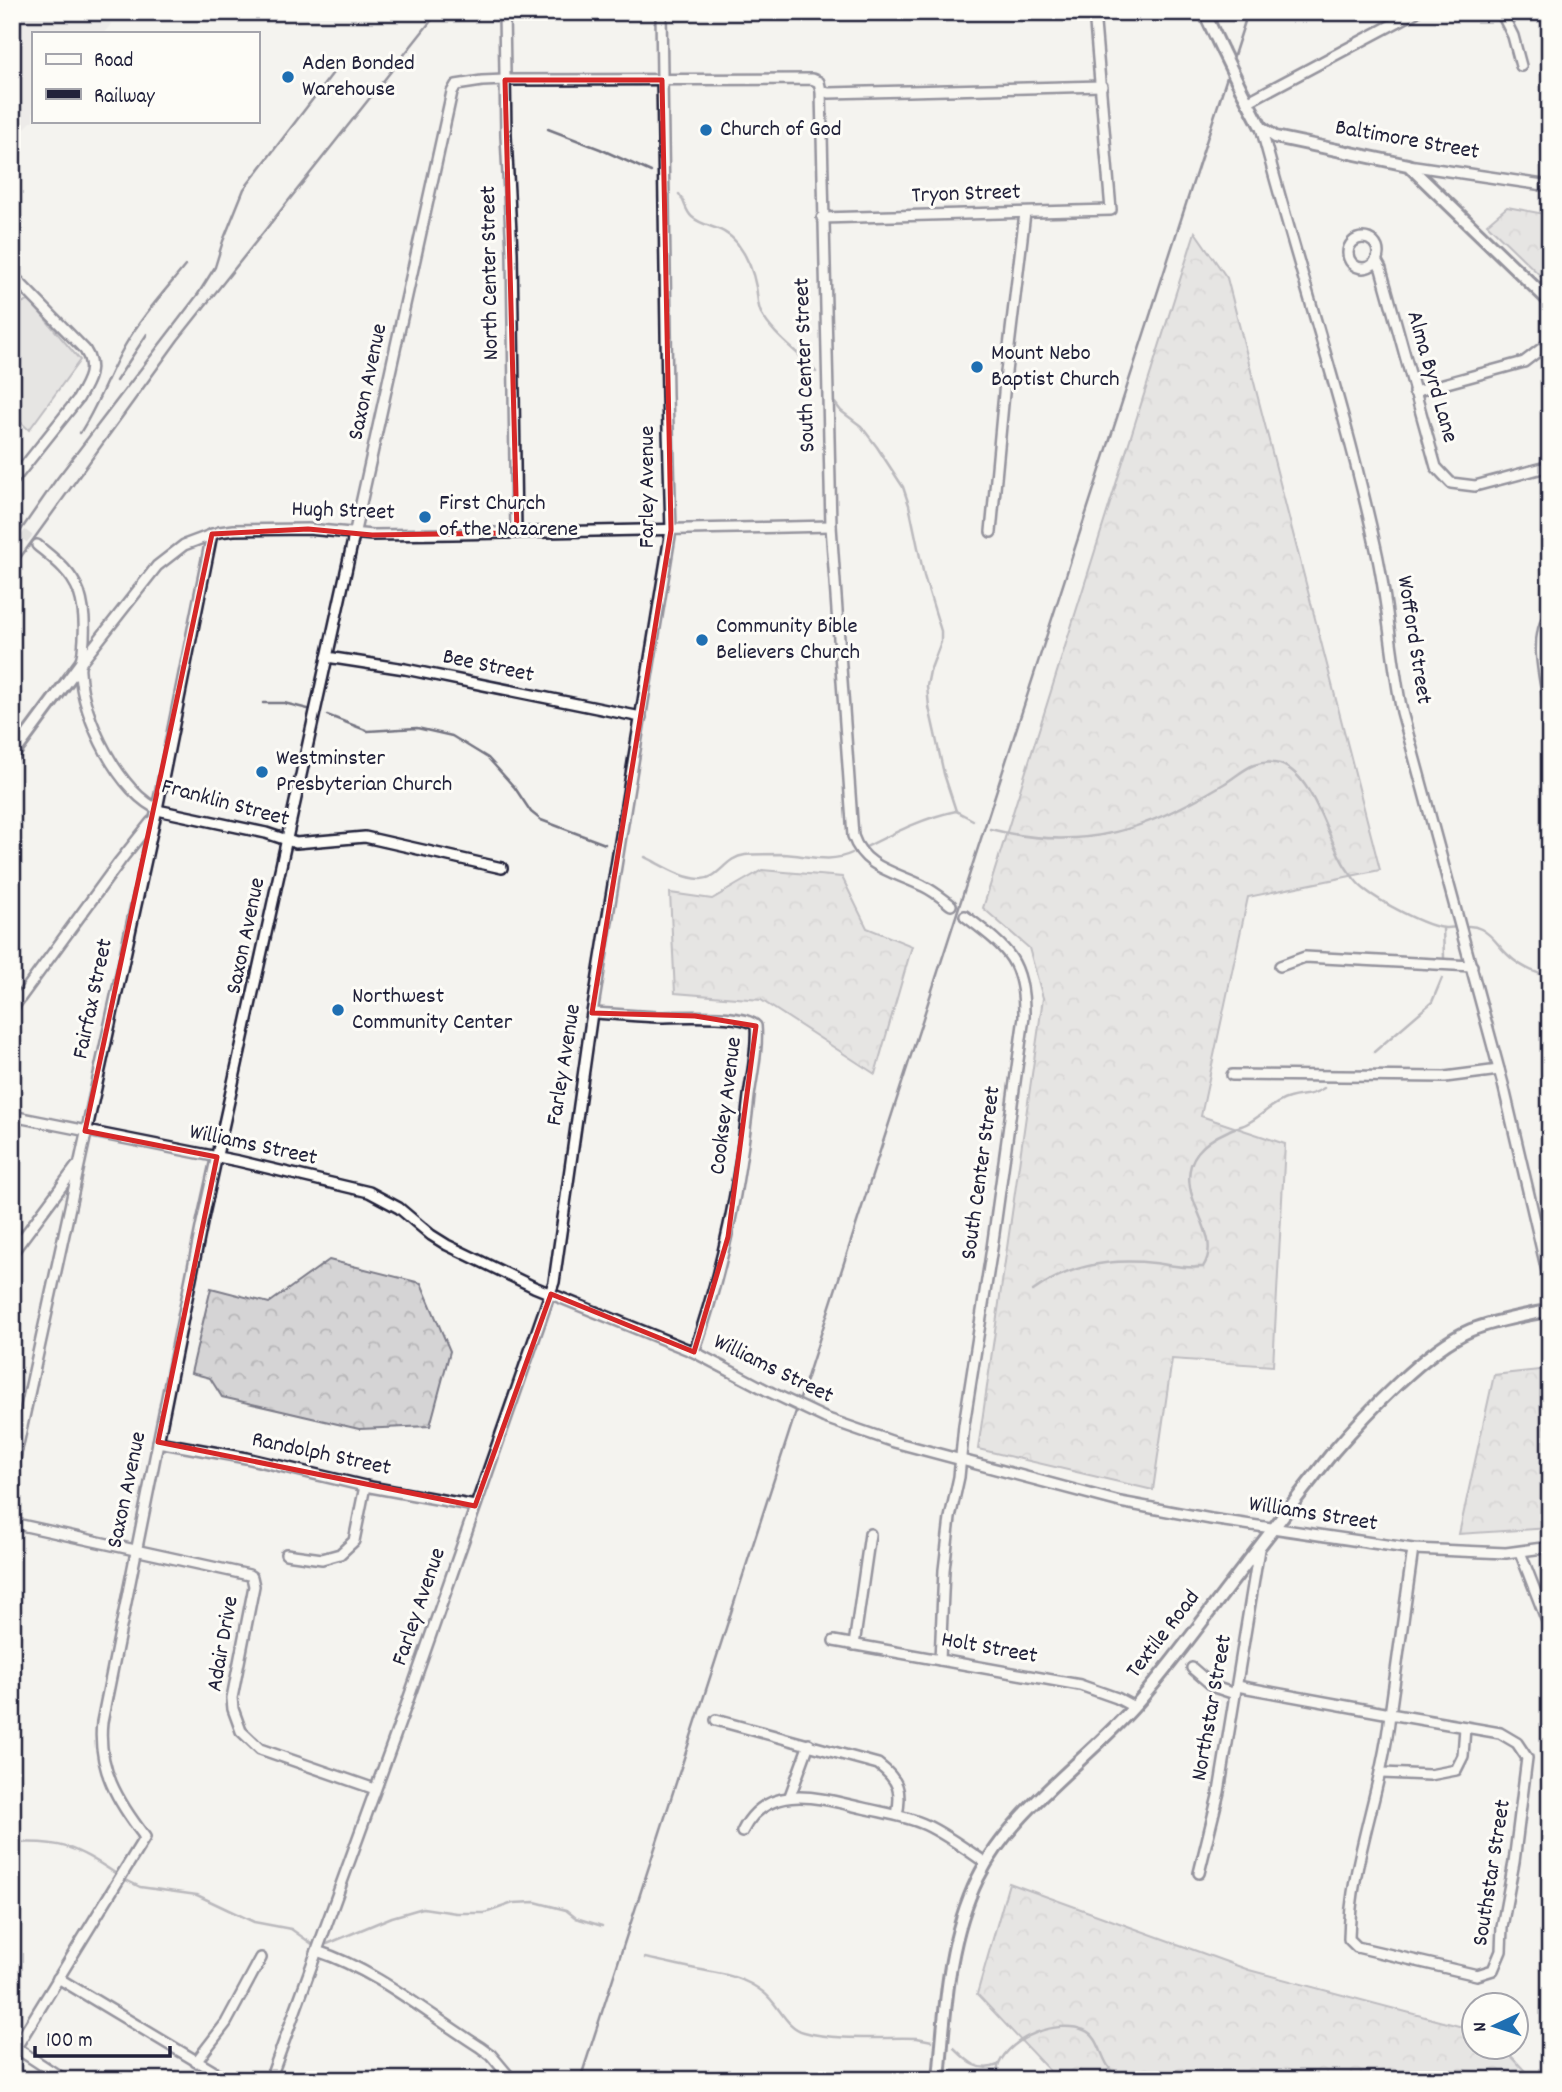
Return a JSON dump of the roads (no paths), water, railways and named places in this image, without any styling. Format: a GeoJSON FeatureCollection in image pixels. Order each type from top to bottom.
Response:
{"type":"FeatureCollection","features":[{"type":"Feature","properties":{"kind":"street","name":"North Center Street"},"geometry":{"type":"LineString","coordinates":[[504,12],[512,252],[516,533]]}},
{"type":"Feature","properties":{"kind":"street","name":"Farley Avenue"},"geometry":{"type":"LineString","coordinates":[[270,2080],[551,1294],[592,1013],[671,530],[662,12]]}},
{"type":"Feature","properties":{"kind":"street"},"geometry":{"type":"LineString","coordinates":[[505,80],[813,79],[819,82],[821,91],[829,93],[1102,86],[1094,12]]}},
{"type":"Feature","properties":{"kind":"street","name":"Wofford Street"},"geometry":{"type":"LineString","coordinates":[[1204,12],[1261,127],[1370,519],[1384,587],[1395,681],[1402,712],[1499,1070],[1550,1284]]}},
{"type":"Feature","properties":{"kind":"street"},"geometry":{"type":"LineString","coordinates":[[1247,102],[1416,12]]}},
{"type":"Feature","properties":{"kind":"street"},"geometry":{"type":"LineString","coordinates":[[1501,12],[1513,36],[1521,66]]}},
{"type":"Feature","properties":{"kind":"street","name":"Saxon Avenue"},"geometry":{"type":"LineString","coordinates":[[58,1978],[145,1837],[109,1781],[100,1737],[135,1549],[217,1157],[453,88],[458,84],[505,80]]}},
{"type":"Feature","properties":{"kind":"street","name":"Tryon Street"},"geometry":{"type":"LineString","coordinates":[[822,218],[1111,210],[1102,86]]}},
{"type":"Feature","properties":{"kind":"street","name":"South Center Street"},"geometry":{"type":"LineString","coordinates":[[821,91],[831,526],[853,836],[859,850],[873,864],[925,887],[951,905]]}},
{"type":"Feature","properties":{"kind":"street","name":"Baltimore Street"},"geometry":{"type":"LineString","coordinates":[[1261,127],[1283,140],[1408,165],[1550,186]]}},
{"type":"Feature","properties":{"kind":"street"},"geometry":{"type":"LineString","coordinates":[[1408,165],[1550,302]]}},
{"type":"Feature","properties":{"kind":"street"},"geometry":{"type":"LineString","coordinates":[[991,532],[1025,213]]}},
{"type":"Feature","properties":{"kind":"street","name":"Alma Byrd Lane"},"geometry":{"type":"LineString","coordinates":[[1376,260],[1381,269],[1436,467],[1451,483],[1475,486],[1550,466]]}},
{"type":"Feature","properties":{"kind":"street"},"geometry":{"type":"LineString","coordinates":[[12,275],[85,350],[92,370],[78,398],[12,482]]}},
{"type":"Feature","properties":{"kind":"street"},"geometry":{"type":"LineString","coordinates":[[1414,392],[1524,362],[1550,342]]}},
{"type":"Feature","properties":{"kind":"street","name":"Hugh Street"},"geometry":{"type":"LineString","coordinates":[[80,664],[157,566],[184,545],[212,534],[234,530],[308,529],[372,535],[831,526]]}},
{"type":"Feature","properties":{"kind":"street","name":"Fairfax Street"},"geometry":{"type":"LineString","coordinates":[[12,1472],[156,813],[212,534]]}},
{"type":"Feature","properties":{"kind":"street","name":"Franklin Street"},"geometry":{"type":"LineString","coordinates":[[37,545],[66,570],[81,597],[84,620],[81,689],[85,708],[99,741],[125,779],[156,813],[212,820],[299,843],[365,837],[502,868]]}},
{"type":"Feature","properties":{"kind":"street"},"geometry":{"type":"LineString","coordinates":[[1550,614],[1543,629],[1542,651],[1550,710]]}},
{"type":"Feature","properties":{"kind":"street","name":"Bee Street"},"geometry":{"type":"LineString","coordinates":[[327,657],[405,669],[641,716]]}},
{"type":"Feature","properties":{"kind":"street"},"geometry":{"type":"LineString","coordinates":[[12,756],[80,664]]}},
{"type":"Feature","properties":{"kind":"street"},"geometry":{"type":"LineString","coordinates":[[12,1009],[156,813]]}},
{"type":"Feature","properties":{"kind":"street","name":"South Center Street"},"geometry":{"type":"LineString","coordinates":[[940,1660],[944,1570],[1023,1034],[1025,999],[1023,982],[1011,956],[992,936],[965,916]]}},
{"type":"Feature","properties":{"kind":"street"},"geometry":{"type":"LineString","coordinates":[[1280,966],[1305,957],[1472,966]]}},
{"type":"Feature","properties":{"kind":"street","name":"Cooksey Avenue"},"geometry":{"type":"LineString","coordinates":[[592,1013],[695,1016],[748,1021],[756,1026],[743,1147],[728,1237],[694,1352]]}},
{"type":"Feature","properties":{"kind":"street"},"geometry":{"type":"LineString","coordinates":[[1232,1075],[1445,1077],[1499,1070]]}},
{"type":"Feature","properties":{"kind":"street","name":"Williams Street"},"geometry":{"type":"LineString","coordinates":[[12,1116],[217,1157],[369,1192],[399,1208],[439,1240],[551,1294],[694,1352],[825,1418],[894,1442],[1120,1502],[1273,1528],[1412,1549],[1478,1553],[1550,1548]]}},
{"type":"Feature","properties":{"kind":"street"},"geometry":{"type":"LineString","coordinates":[[12,1253],[79,1163]]}},
{"type":"Feature","properties":{"kind":"street","name":"Textile Road"},"geometry":{"type":"LineString","coordinates":[[939,2080],[943,2011],[953,1956],[969,1901],[986,1863],[996,1849],[1034,1806],[1134,1707],[1349,1433],[1396,1386],[1430,1357],[1471,1330],[1550,1310]]}},
{"type":"Feature","properties":{"kind":"street","name":"Randolph Street"},"geometry":{"type":"LineString","coordinates":[[158,1442],[246,1458],[365,1486],[475,1506]]}},
{"type":"Feature","properties":{"kind":"street"},"geometry":{"type":"LineString","coordinates":[[286,1554],[322,1559],[340,1554],[354,1541],[365,1486]]}},
{"type":"Feature","properties":{"kind":"street"},"geometry":{"type":"LineString","coordinates":[[12,1523],[135,1549]]}},
{"type":"Feature","properties":{"kind":"street"},"geometry":{"type":"LineString","coordinates":[[854,1645],[870,1534]]}},
{"type":"Feature","properties":{"kind":"street","name":"Northstar Street"},"geometry":{"type":"LineString","coordinates":[[1199,1873],[1219,1791],[1259,1547]]}},
{"type":"Feature","properties":{"kind":"street","name":"Adair Drive"},"geometry":{"type":"LineString","coordinates":[[135,1549],[253,1577],[252,1597],[232,1698],[236,1721],[241,1731],[260,1749],[375,1789]]}},
{"type":"Feature","properties":{"kind":"street","name":"Southstar Street"},"geometry":{"type":"LineString","coordinates":[[1390,1714],[1504,1734],[1524,1750],[1528,1762],[1499,1960],[1489,1973],[1477,1975],[1429,1965],[1350,1942],[1349,1912],[1352,1889],[1382,1773],[1412,1549]]}},
{"type":"Feature","properties":{"kind":"street"},"geometry":{"type":"LineString","coordinates":[[1520,1552],[1550,1629]]}},
{"type":"Feature","properties":{"kind":"street","name":"Holt Street"},"geometry":{"type":"LineString","coordinates":[[834,1641],[1080,1685],[1108,1694],[1134,1707]]}},
{"type":"Feature","properties":{"kind":"street"},"geometry":{"type":"LineString","coordinates":[[1192,1668],[1214,1687],[1390,1714]]}},
{"type":"Feature","properties":{"kind":"street"},"geometry":{"type":"LineString","coordinates":[[716,1720],[878,1764],[893,1778],[901,1796],[897,1815]]}},
{"type":"Feature","properties":{"kind":"street"},"geometry":{"type":"LineString","coordinates":[[1382,1773],[1430,1775],[1456,1770],[1463,1756],[1465,1727]]}},
{"type":"Feature","properties":{"kind":"street"},"geometry":{"type":"LineString","coordinates":[[790,1796],[809,1744]]}},
{"type":"Feature","properties":{"kind":"street"},"geometry":{"type":"LineString","coordinates":[[742,1832],[759,1809],[790,1796],[806,1796],[897,1815],[929,1826],[986,1863]]}},
{"type":"Feature","properties":{"kind":"street"},"geometry":{"type":"LineString","coordinates":[[317,1951],[358,1967],[390,1986],[480,2047],[512,2080]]}},
{"type":"Feature","properties":{"kind":"street"},"geometry":{"type":"LineString","coordinates":[[196,2062],[226,2022],[261,1958]]}},
{"type":"Feature","properties":{"kind":"street"},"geometry":{"type":"LineString","coordinates":[[65,2080],[14,2051],[58,1978],[228,2080]]}},
{"type":"Feature","properties":{"kind":"waterway"},"geometry":{"type":"LineString","coordinates":[[548,129],[651,172]]}},
{"type":"Feature","properties":{"kind":"waterway"},"geometry":{"type":"LineString","coordinates":[[679,194],[692,217],[725,233],[737,243],[751,269],[758,303],[766,322],[816,372]]}},
{"type":"Feature","properties":{"kind":"waterway"},"geometry":{"type":"LineString","coordinates":[[835,403],[861,426],[877,447],[903,487],[909,505],[924,576],[941,631],[941,642],[927,686],[944,774],[956,811]]}},
{"type":"Feature","properties":{"kind":"waterway"},"geometry":{"type":"LineString","coordinates":[[263,703],[284,703],[308,709]]}},
{"type":"Feature","properties":{"kind":"waterway"},"geometry":{"type":"LineString","coordinates":[[327,715],[368,731],[417,728],[452,736],[488,758],[515,788],[531,812],[541,820],[605,844]]}},
{"type":"Feature","properties":{"kind":"waterway"},"geometry":{"type":"LineString","coordinates":[[990,829],[1021,836],[1053,838],[1116,832],[1144,824],[1184,806],[1254,765],[1280,764],[1292,771],[1311,795],[1340,857],[1364,889],[1391,906],[1437,927],[1468,926],[1481,929],[1517,963],[1550,977]]}},
{"type":"Feature","properties":{"kind":"waterway"},"geometry":{"type":"LineString","coordinates":[[866,847],[932,817],[956,811],[973,820]]}},
{"type":"Feature","properties":{"kind":"waterway"},"geometry":{"type":"LineString","coordinates":[[645,857],[678,874],[700,879],[712,876],[732,860],[745,855],[783,854],[835,858],[852,853]]}},
{"type":"Feature","properties":{"kind":"waterway"},"geometry":{"type":"LineString","coordinates":[[1443,928],[1444,958]]}},
{"type":"Feature","properties":{"kind":"waterway"},"geometry":{"type":"LineString","coordinates":[[1374,1052],[1432,1002],[1442,978]]}},
{"type":"Feature","properties":{"kind":"waterway"},"geometry":{"type":"LineString","coordinates":[[1033,1291],[1060,1275],[1106,1263],[1138,1262],[1203,1267],[1209,1247],[1190,1187],[1193,1159],[1211,1140],[1246,1124],[1278,1103],[1324,1088]]}},
{"type":"Feature","properties":{"kind":"waterway"},"geometry":{"type":"LineString","coordinates":[[12,1843],[43,1843],[67,1847],[115,1873]]}},
{"type":"Feature","properties":{"kind":"waterway"},"geometry":{"type":"LineString","coordinates":[[126,1880],[140,1887],[197,1895],[254,1922],[291,1929],[315,1946]]}},
{"type":"Feature","properties":{"kind":"waterway"},"geometry":{"type":"LineString","coordinates":[[327,1944],[392,1917],[423,1908],[456,1913],[485,1913],[513,1903],[535,1902],[566,1910],[576,1918],[602,1926]]}},
{"type":"Feature","properties":{"kind":"waterway"},"geometry":{"type":"LineString","coordinates":[[645,1958],[745,1981],[763,1992],[792,2025],[804,2032],[830,2037],[917,2038],[932,2041]]}},
{"type":"Feature","properties":{"kind":"waterway"},"geometry":{"type":"LineString","coordinates":[[997,2080],[999,2064],[1014,2046],[1036,2033],[1061,2027],[1073,2027],[1090,2033],[1107,2065],[1124,2080]]}},
{"type":"Feature","properties":{"kind":"waterway"},"geometry":{"type":"LineString","coordinates":[[954,2048],[979,2067],[998,2065]]}},
{"type":"Feature","properties":{"kind":"tunnel"},"geometry":{"type":"LineString","coordinates":[[12,525],[37,545]]}},
{"type":"Feature","properties":{"kind":"railway"},"geometry":{"type":"LineString","coordinates":[[12,569],[178,340],[438,12]]}},
{"type":"Feature","properties":{"kind":"railway"},"geometry":{"type":"LineString","coordinates":[[580,2080],[1248,12]]}},
{"type":"Feature","properties":{"kind":"railway"},"geometry":{"type":"LineString","coordinates":[[12,543],[55,481],[198,294],[215,267],[244,189],[342,61]]}},
{"type":"Feature","properties":{"kind":"railway"},"geometry":{"type":"LineString","coordinates":[[80,433],[131,336],[185,266]]}},
{"type":"Feature","properties":{"kind":"railway"},"geometry":{"type":"LineString","coordinates":[[116,381],[147,334]]}},
{"type":"Feature","properties":{"kind":"place","name":"Aden Bonded Warehouse"},"geometry":{"type":"Point","coordinates":[288,77]}},
{"type":"Feature","properties":{"kind":"place","name":"Church of God"},"geometry":{"type":"Point","coordinates":[706,130]}},
{"type":"Feature","properties":{"kind":"place","name":"Mount Nebo Baptist Church"},"geometry":{"type":"Point","coordinates":[977,367]}},
{"type":"Feature","properties":{"kind":"place","name":"First Church of the Nazarene"},"geometry":{"type":"Point","coordinates":[425,517]}},
{"type":"Feature","properties":{"kind":"place","name":"Community Bible Believers Church"},"geometry":{"type":"Point","coordinates":[702,640]}},
{"type":"Feature","properties":{"kind":"place","name":"Westminster Presbyterian Church"},"geometry":{"type":"Point","coordinates":[262,772]}},
{"type":"Feature","properties":{"kind":"place","name":"Northwest Community Center"},"geometry":{"type":"Point","coordinates":[338,1010]}}]}
